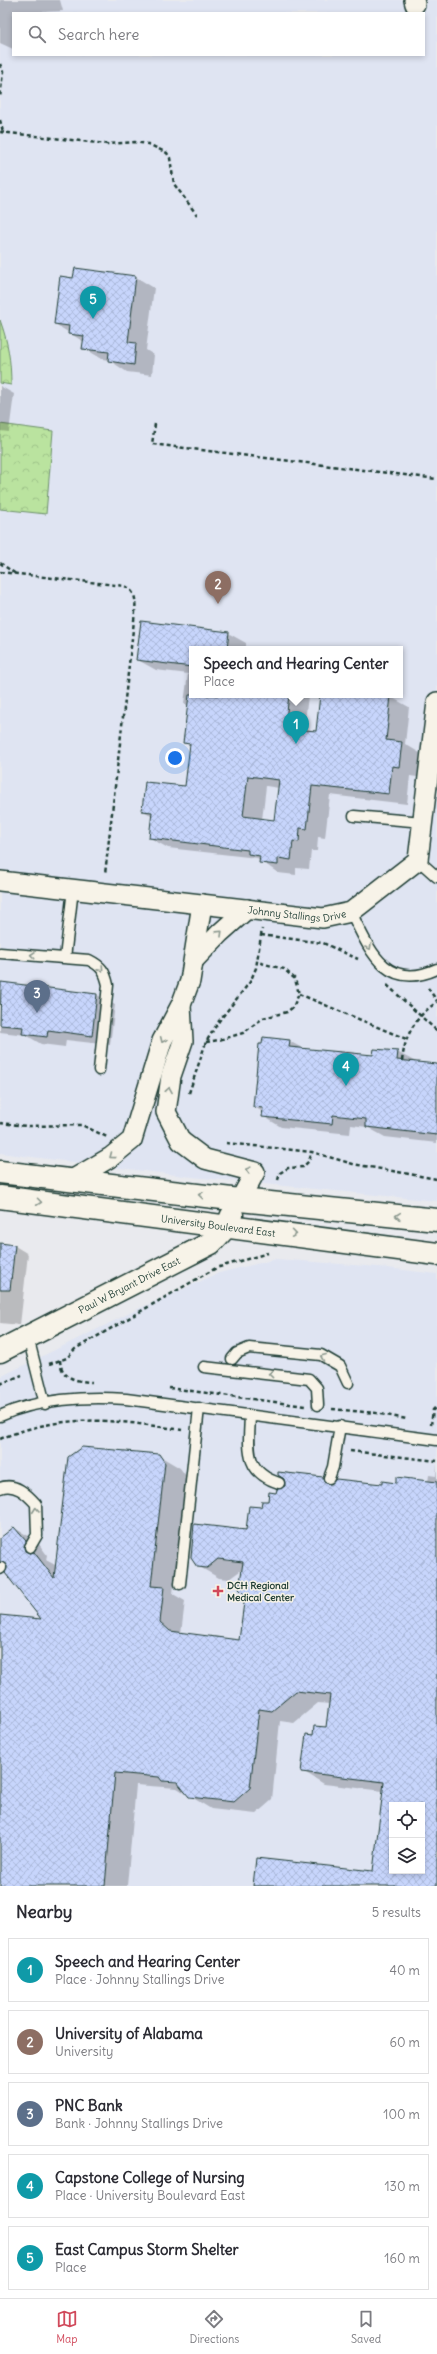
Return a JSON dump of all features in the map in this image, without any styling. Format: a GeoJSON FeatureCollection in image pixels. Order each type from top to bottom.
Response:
{"type":"FeatureCollection","features":[{"type":"Feature","properties":{"kind":"main road"},"geometry":{"type":"LineString","coordinates":[[0,1172],[240,1200],[437,1220]]}},
{"type":"Feature","properties":{"kind":"main road","name":"University Boulevard East"},"geometry":{"type":"LineString","coordinates":[[0,1197],[437,1254]]}},
{"type":"Feature","properties":{"kind":"main road","name":"Paul W Bryant Drive East"},"geometry":{"type":"LineString","coordinates":[[0,1351],[211,1243],[228,1226],[240,1200]]}},
{"type":"Feature","properties":{"kind":"street"},"geometry":{"type":"LineString","coordinates":[[418,860],[435,749],[437,702]]}},
{"type":"Feature","properties":{"kind":"street","name":"Johnny Stallings Drive"},"geometry":{"type":"LineString","coordinates":[[0,881],[323,918],[351,912],[418,860]]}},
{"type":"Feature","properties":{"kind":"street"},"geometry":{"type":"LineString","coordinates":[[70,1181],[111,1157],[132,1140],[162,1041],[181,1005],[190,982],[195,959],[202,904]]}},
{"type":"Feature","properties":{"kind":"street"},"geometry":{"type":"LineString","coordinates":[[195,959],[220,933],[256,910]]}},
{"type":"Feature","properties":{"kind":"street"},"geometry":{"type":"LineString","coordinates":[[181,1005],[182,1041],[171,1076],[166,1112],[181,1141],[205,1159],[255,1172],[240,1200]]}},
{"type":"Feature","properties":{"kind":"lane"},"geometry":{"type":"LineString","coordinates":[[354,816],[423,822]]}},
{"type":"Feature","properties":{"kind":"lane"},"geometry":{"type":"LineString","coordinates":[[418,860],[437,877]]}},
{"type":"Feature","properties":{"kind":"lane"},"geometry":{"type":"LineString","coordinates":[[66,958],[73,889]]}},
{"type":"Feature","properties":{"kind":"lane"},"geometry":{"type":"LineString","coordinates":[[351,912],[375,957],[396,974],[423,975],[437,969]]}},
{"type":"Feature","properties":{"kind":"lane"},"geometry":{"type":"LineString","coordinates":[[0,953],[89,960],[100,966],[106,974],[108,985],[99,1070]]}},
{"type":"Feature","properties":{"kind":"lane"},"geometry":{"type":"LineString","coordinates":[[28,1337],[45,1404]]}},
{"type":"Feature","properties":{"kind":"lane"},"geometry":{"type":"LineString","coordinates":[[232,1359],[237,1353],[249,1348],[321,1355],[340,1366],[348,1383]]}},
{"type":"Feature","properties":{"kind":"lane"},"geometry":{"type":"LineString","coordinates":[[204,1367],[309,1379],[317,1388],[319,1407]]}},
{"type":"Feature","properties":{"kind":"lane"},"geometry":{"type":"LineString","coordinates":[[0,1416],[13,1410],[86,1396],[126,1399],[199,1408],[437,1440]]}},
{"type":"Feature","properties":{"kind":"lane"},"geometry":{"type":"LineString","coordinates":[[180,1584],[199,1408]]}},
{"type":"Feature","properties":{"kind":"lane"},"geometry":{"type":"LineString","coordinates":[[250,1415],[251,1462],[262,1476],[279,1483]]}},
{"type":"Feature","properties":{"kind":"lane"},"geometry":{"type":"LineString","coordinates":[[329,1478],[333,1467],[340,1426]]}},
{"type":"Feature","properties":{"kind":"lane"},"geometry":{"type":"LineString","coordinates":[[0,1488],[4,1486],[24,1490],[36,1504],[37,1535],[30,1547]]}},
{"type":"Feature","properties":{"kind":"path"},"geometry":{"type":"LineString","coordinates":[[0,64],[4,72],[0,98]]}},
{"type":"Feature","properties":{"kind":"path"},"geometry":{"type":"LineString","coordinates":[[0,120],[1,132],[107,144],[135,142],[158,148],[170,158],[174,184],[197,215]]}},
{"type":"Feature","properties":{"kind":"path"},"geometry":{"type":"LineString","coordinates":[[155,424],[152,444],[437,479]]}},
{"type":"Feature","properties":{"kind":"path"},"geometry":{"type":"LineString","coordinates":[[0,562],[16,574]]}},
{"type":"Feature","properties":{"kind":"path"},"geometry":{"type":"LineString","coordinates":[[0,572],[124,586],[134,594],[136,601],[105,876]]}},
{"type":"Feature","properties":{"kind":"path"},"geometry":{"type":"LineString","coordinates":[[188,1099],[206,1042],[219,1021],[250,982],[257,962],[261,935],[256,910]]}},
{"type":"Feature","properties":{"kind":"path"},"geometry":{"type":"LineString","coordinates":[[261,935],[323,943],[343,950],[359,959],[362,964]]}},
{"type":"Feature","properties":{"kind":"path"},"geometry":{"type":"LineString","coordinates":[[206,1042],[231,1038],[243,1033],[263,1018],[287,1012],[293,1007],[298,994],[295,979],[284,969],[257,962]]}},
{"type":"Feature","properties":{"kind":"path"},"geometry":{"type":"LineString","coordinates":[[382,983],[395,987]]}},
{"type":"Feature","properties":{"kind":"path"},"geometry":{"type":"LineString","coordinates":[[386,985],[437,1031]]}},
{"type":"Feature","properties":{"kind":"path"},"geometry":{"type":"LineString","coordinates":[[420,988],[432,986]]}},
{"type":"Feature","properties":{"kind":"path"},"geometry":{"type":"LineString","coordinates":[[402,1061],[406,1039],[420,1016],[437,1002],[427,987]]}},
{"type":"Feature","properties":{"kind":"path"},"geometry":{"type":"LineString","coordinates":[[298,994],[406,1039]]}},
{"type":"Feature","properties":{"kind":"path"},"geometry":{"type":"LineString","coordinates":[[278,1180],[280,1173],[288,1168],[303,1167],[309,1161],[312,1152],[353,1164],[437,1179]]}},
{"type":"Feature","properties":{"kind":"path"},"geometry":{"type":"LineString","coordinates":[[0,1384],[67,1358],[75,1349],[216,1268],[271,1252]]}},
{"type":"Feature","properties":{"kind":"path"},"geometry":{"type":"LineString","coordinates":[[60,1360],[60,1367],[64,1374],[71,1379],[97,1382]]}},
{"type":"Feature","properties":{"kind":"path"},"geometry":{"type":"LineString","coordinates":[[165,1388],[376,1414],[407,1420]]}},
{"type":"Feature","properties":{"kind":"path"},"geometry":{"type":"LineString","coordinates":[[431,1425],[433,1410],[437,1406]]}},
{"type":"Feature","properties":{"kind":"path"},"geometry":{"type":"LineString","coordinates":[[0,1439],[40,1426],[73,1420],[120,1421],[196,1432]]}},
{"type":"Feature","properties":{"kind":"path"},"geometry":{"type":"LineString","coordinates":[[423,1423],[437,1426]]}},
{"type":"Feature","properties":{"kind":"path"},"geometry":{"type":"LineString","coordinates":[[347,1452],[437,1461]]}},
{"type":"Feature","properties":{"kind":"shaded area"},"geometry":{"type":"Polygon","coordinates":[[[0,0],[437,0],[437,1201],[192,1177],[0,1153],[0,0]]]}},
{"type":"Feature","properties":{"kind":"shaded area","name":"DCH Regional Medical Center"},"geometry":{"type":"Polygon","coordinates":[[[276,1259],[379,1267],[437,1274],[437,1886],[0,1886],[0,1377],[138,1309],[219,1273],[276,1259]]]}},
{"type":"Feature","properties":{"kind":"green space"},"geometry":{"type":"Polygon","coordinates":[[[0,320],[8,352],[11,385],[0,383],[0,320]]]}},
{"type":"Feature","properties":{"kind":"green space"},"geometry":{"type":"Polygon","coordinates":[[[0,424],[53,431],[46,514],[0,509],[0,424]]]}},
{"type":"Feature","properties":{"kind":"building"},"geometry":{"type":"Polygon","coordinates":[[[75,268],[136,276],[128,342],[136,343],[134,365],[108,361],[109,352],[82,349],[84,336],[68,334],[69,326],[54,324],[60,276],[73,278],[75,268]]]}},
{"type":"Feature","properties":{"kind":"building"},"geometry":{"type":"Polygon","coordinates":[[[141,621],[229,632],[227,646],[189,646],[189,667],[136,660],[141,621]]]}},
{"type":"Feature","properties":{"kind":"building"},"geometry":{"type":"Polygon","coordinates":[[[189,695],[189,698],[289,698],[285,728],[316,731],[320,698],[391,698],[386,740],[402,742],[399,767],[392,766],[389,794],[312,786],[307,829],[300,828],[299,842],[293,841],[291,860],[278,858],[278,865],[259,863],[260,856],[248,854],[248,850],[149,838],[152,812],[142,811],[145,782],[185,786],[190,744],[183,743],[189,695]],[[248,776],[243,816],[274,820],[279,780],[248,776]]]}},
{"type":"Feature","properties":{"kind":"building"},"geometry":{"type":"Polygon","coordinates":[[[1,982],[97,994],[92,1036],[48,1030],[47,1037],[22,1034],[23,1027],[0,1025],[1,982]]]}},
{"type":"Feature","properties":{"kind":"building"},"geometry":{"type":"Polygon","coordinates":[[[263,1037],[290,1040],[289,1047],[373,1055],[374,1049],[398,1051],[397,1060],[437,1064],[437,1135],[366,1127],[366,1119],[333,1115],[332,1124],[262,1117],[263,1108],[253,1107],[259,1044],[262,1044],[263,1037]]]}},
{"type":"Feature","properties":{"kind":"building"},"geometry":{"type":"Polygon","coordinates":[[[0,1243],[15,1245],[10,1290],[0,1290],[0,1243]]]}},
{"type":"Feature","properties":{"kind":"building"},"geometry":{"type":"Polygon","coordinates":[[[82,1447],[159,1454],[165,1463],[151,1586],[164,1587],[160,1622],[170,1631],[239,1640],[245,1595],[239,1589],[243,1562],[218,1559],[207,1568],[197,1567],[191,1558],[194,1524],[246,1530],[249,1506],[261,1507],[262,1501],[268,1501],[269,1492],[276,1493],[277,1489],[285,1486],[284,1479],[278,1475],[278,1472],[323,1477],[324,1482],[330,1484],[336,1479],[382,1484],[382,1481],[396,1483],[396,1477],[437,1482],[437,1886],[253,1886],[256,1858],[373,1871],[384,1782],[301,1772],[306,1734],[313,1735],[314,1726],[326,1727],[330,1695],[296,1691],[272,1711],[259,1709],[250,1788],[234,1802],[189,1797],[177,1782],[162,1781],[159,1777],[115,1773],[105,1886],[0,1886],[0,1615],[41,1619],[5,1573],[7,1566],[0,1562],[0,1538],[14,1527],[26,1541],[25,1551],[30,1553],[34,1552],[54,1578],[68,1457],[82,1447]]]}},
{"type":"Feature","properties":{"kind":"place","name":"East Campus Storm Shelter"},"geometry":{"type":"Point","coordinates":[93,319]}},
{"type":"Feature","properties":{"kind":"place","name":"University of Alabama"},"geometry":{"type":"Point","coordinates":[218,604]}},
{"type":"Feature","properties":{"kind":"place","name":"Speech and Hearing Center"},"geometry":{"type":"Point","coordinates":[296,744]}},
{"type":"Feature","properties":{"kind":"place","name":"PNC Bank"},"geometry":{"type":"Point","coordinates":[37,1013]}},
{"type":"Feature","properties":{"kind":"place","name":"Capstone College of Nursing"},"geometry":{"type":"Point","coordinates":[346,1086]}},
{"type":"Feature","properties":{"kind":"place","name":"DCH Regional Medical Center"},"geometry":{"type":"Point","coordinates":[218,1591]}}]}
